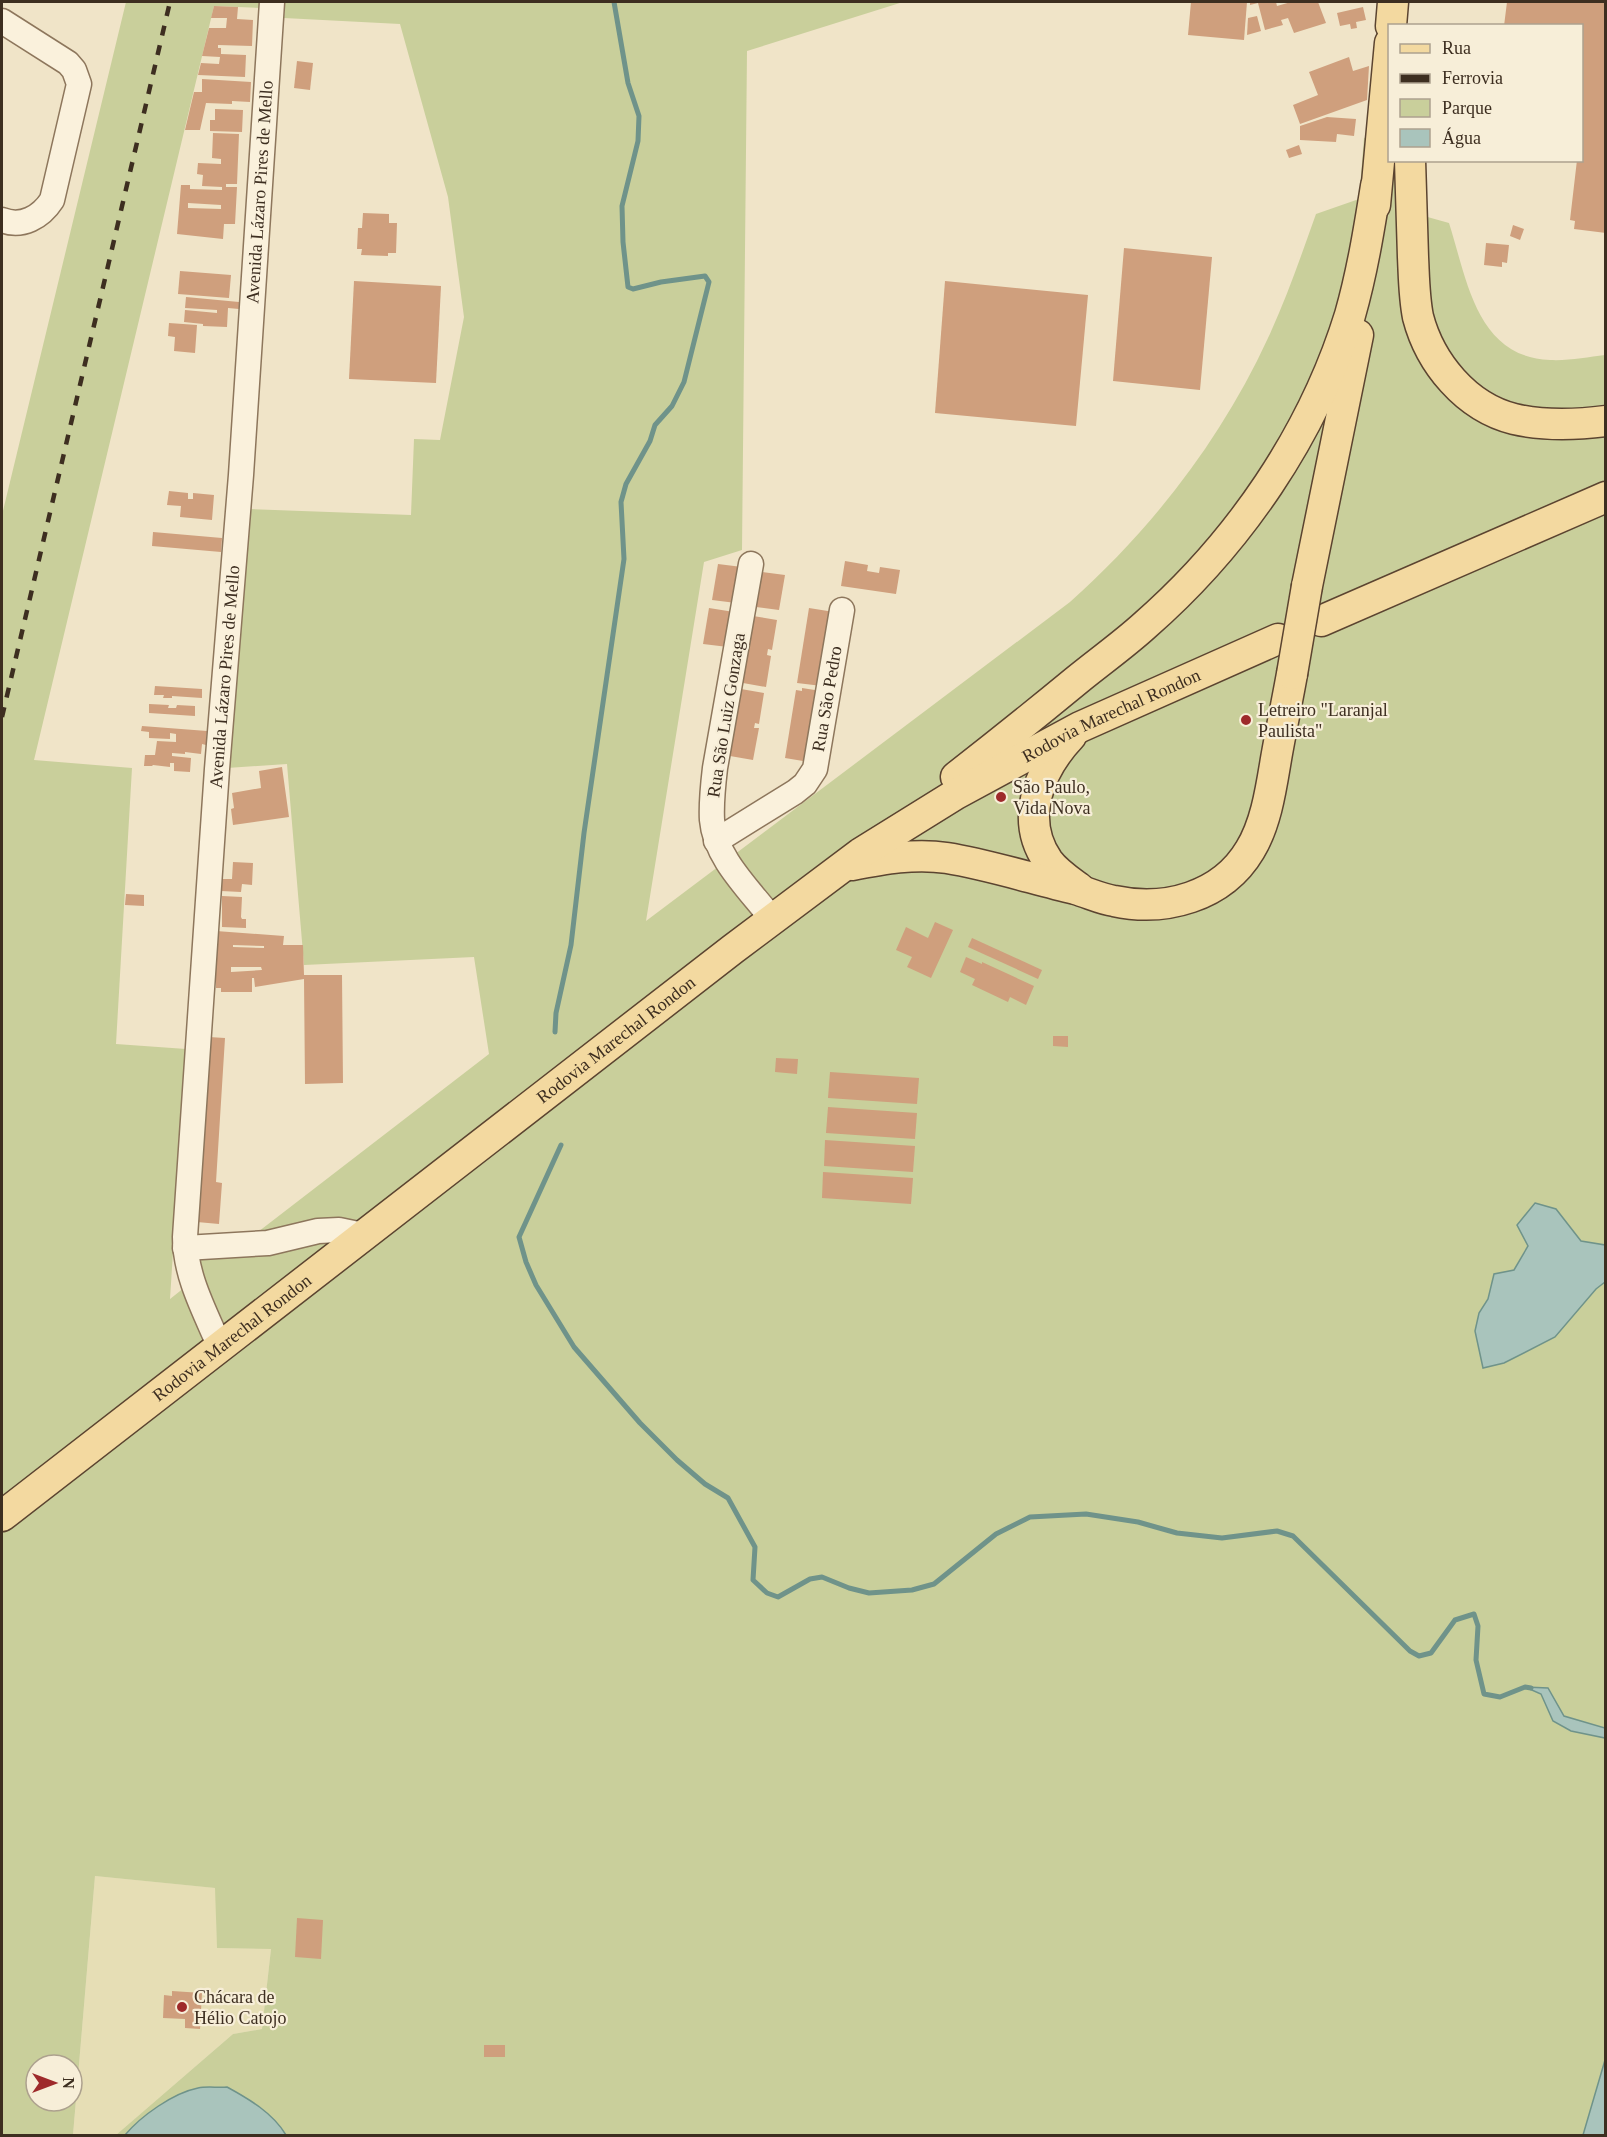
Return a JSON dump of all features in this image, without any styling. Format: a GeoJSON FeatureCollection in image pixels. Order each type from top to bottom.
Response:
{"type":"FeatureCollection","features":[{"type":"Feature","properties":{"kind":"main road"},"geometry":{"type":"LineString","coordinates":[[1391,24],[1393,2]]}},
{"type":"Feature","properties":{"kind":"main road"},"geometry":{"type":"LineString","coordinates":[[1402,2],[1403,24]]}},
{"type":"Feature","properties":{"kind":"main road"},"geometry":{"type":"LineString","coordinates":[[850,860],[901,857],[947,858],[1084,891],[1113,901],[1138,905],[1166,904],[1199,895],[1240,865],[1255,840],[1266,809],[1307,586],[1360,324],[1372,236],[1388,54]]}},
{"type":"Feature","properties":{"kind":"main road"},"geometry":{"type":"LineString","coordinates":[[1410,162],[1416,303],[1422,331],[1429,349],[1448,377],[1472,399],[1492,411],[1513,419],[1546,424],[1605,421]]}},
{"type":"Feature","properties":{"kind":"main road"},"geometry":{"type":"LineString","coordinates":[[850,860],[1144,626],[1207,562],[1260,498],[1311,412],[1332,364],[1349,316],[1364,261],[1376,186]]}},
{"type":"Feature","properties":{"kind":"main road"},"geometry":{"type":"LineString","coordinates":[[1321,621],[1605,497]]}},
{"type":"Feature","properties":{"kind":"main road","name":"Rodovia Marechal Rondon"},"geometry":{"type":"LineString","coordinates":[[2,1516],[850,860],[956,794],[1080,727],[1278,639]]}},
{"type":"Feature","properties":{"kind":"main road"},"geometry":{"type":"LineString","coordinates":[[1080,727],[1060,748],[1047,769],[1038,788],[1033,808],[1034,827],[1047,860],[1065,878],[1084,891]]}},
{"type":"Feature","properties":{"kind":"street","name":"Avenida Lázaro Pires de Mello"},"geometry":{"type":"LineString","coordinates":[[220,1347],[196,1291],[185,1248],[215,793],[241,475],[272,2]]}},
{"type":"Feature","properties":{"kind":"street"},"geometry":{"type":"LineString","coordinates":[[2,21],[68,63],[77,76],[79,90],[52,200],[40,214],[32,219],[13,223],[2,220]]}},
{"type":"Feature","properties":{"kind":"street","name":"Rua São Luiz Gonzaga"},"geometry":{"type":"LineString","coordinates":[[751,564],[714,776],[712,821],[716,841],[727,861],[772,919]]}},
{"type":"Feature","properties":{"kind":"street","name":"Rua São Pedro"},"geometry":{"type":"LineString","coordinates":[[716,841],[795,792],[805,784],[815,769],[842,610]]}},
{"type":"Feature","properties":{"kind":"street"},"geometry":{"type":"LineString","coordinates":[[185,1248],[268,1243],[318,1231],[339,1230],[363,1235]]}},
{"type":"Feature","properties":{"kind":"shaded area"},"geometry":{"type":"Polygon","coordinates":[[[95,1876],[216,1888],[217,1948],[271,1949],[262,2029],[233,2034],[116,2135],[73,2136],[75,2113],[84,2113],[84,2053],[80,2053],[95,1876]]]}},
{"type":"Feature","properties":{"kind":"green space"},"geometry":{"type":"Polygon","coordinates":[[[126,2],[262,2],[262,8],[214,6],[34,760],[132,768],[116,1044],[186,1049],[170,1299],[199,1276],[195,1258],[228,1255],[489,1054],[474,957],[304,965],[287,764],[227,768],[250,509],[411,515],[414,439],[440,440],[464,317],[448,197],[400,24],[284,18],[285,2],[903,2],[747,51],[742,550],[704,562],[646,921],[1070,602],[1129,544],[1183,480],[1207,446],[1250,375],[1275,323],[1316,214],[1359,199],[1364,138],[1388,129],[1388,162],[1404,162],[1406,211],[1449,223],[1469,290],[1490,330],[1506,345],[1525,356],[1557,360],[1605,355],[1605,1245],[1581,1241],[1556,1209],[1528,1245],[1514,1270],[1494,1274],[1488,1299],[1479,1313],[1596,1289],[1605,1282],[1605,1728],[1564,1716],[1548,1689],[1527,1687],[1541,1694],[1553,1721],[1571,1731],[1605,1738],[1605,2060],[1583,2135],[116,2135],[233,2034],[262,2029],[271,1949],[217,1948],[215,1888],[95,1876],[80,2053],[24,2053],[24,2113],[75,2113],[73,2135],[2,2136],[2,515],[126,2]]]}},
{"type":"Feature","properties":{"kind":"water"},"geometry":{"type":"Polygon","coordinates":[[[1535,1203],[1556,1209],[1581,1241],[1605,1245],[1605,1282],[1596,1289],[1555,1337],[1504,1363],[1483,1368],[1475,1331],[1479,1313],[1488,1299],[1494,1274],[1514,1270],[1528,1246],[1517,1225],[1535,1203]]]}},
{"type":"Feature","properties":{"kind":"water"},"geometry":{"type":"Polygon","coordinates":[[[1525,1687],[1548,1688],[1564,1716],[1605,1728],[1605,1738],[1571,1731],[1553,1721],[1541,1694],[1525,1687]]]}},
{"type":"Feature","properties":{"kind":"water"},"geometry":{"type":"Polygon","coordinates":[[[1605,2060],[1605,2135],[1583,2135],[1605,2060]]]}},
{"type":"Feature","properties":{"kind":"water"},"geometry":{"type":"Polygon","coordinates":[[[201,2087],[227,2087],[267,2113],[286,2135],[125,2135],[149,2113],[178,2095],[201,2087]]]}},
{"type":"Feature","properties":{"kind":"building"},"geometry":{"type":"Polygon","coordinates":[[[1191,2],[1247,2],[1244,40],[1188,35],[1191,2]]]}},
{"type":"Feature","properties":{"kind":"building"},"geometry":{"type":"Polygon","coordinates":[[[1250,2],[1276,2],[1277,6],[1291,2],[1318,2],[1326,23],[1294,33],[1288,18],[1281,20],[1283,25],[1265,30],[1258,3],[1250,5],[1250,2]]]}},
{"type":"Feature","properties":{"kind":"building"},"geometry":{"type":"Polygon","coordinates":[[[1507,2],[1606,2],[1606,233],[1574,229],[1575,221],[1570,220],[1577,162],[1583,162],[1583,24],[1504,24],[1507,2]]]}},
{"type":"Feature","properties":{"kind":"building"},"geometry":{"type":"Polygon","coordinates":[[[214,6],[238,7],[237,19],[253,20],[252,46],[218,45],[218,48],[221,48],[221,54],[246,55],[245,77],[198,75],[201,63],[219,64],[220,57],[202,56],[209,28],[226,28],[227,18],[211,18],[214,6]]]}},
{"type":"Feature","properties":{"kind":"building"},"geometry":{"type":"Polygon","coordinates":[[[1363,7],[1366,20],[1356,22],[1357,28],[1351,29],[1350,24],[1340,26],[1337,13],[1363,7]]]}},
{"type":"Feature","properties":{"kind":"building"},"geometry":{"type":"Polygon","coordinates":[[[1257,16],[1261,31],[1247,35],[1248,18],[1257,16]]]}},
{"type":"Feature","properties":{"kind":"building"},"geometry":{"type":"Polygon","coordinates":[[[1349,57],[1353,71],[1369,66],[1367,100],[1300,124],[1293,105],[1318,95],[1309,72],[1349,57]]]}},
{"type":"Feature","properties":{"kind":"building"},"geometry":{"type":"Polygon","coordinates":[[[297,61],[313,63],[310,90],[294,88],[297,61]]]}},
{"type":"Feature","properties":{"kind":"building"},"geometry":{"type":"Polygon","coordinates":[[[202,79],[251,82],[250,102],[206,103],[200,130],[185,130],[194,92],[202,92],[202,79]]]}},
{"type":"Feature","properties":{"kind":"building"},"geometry":{"type":"Polygon","coordinates":[[[215,109],[243,110],[242,132],[210,131],[210,120],[215,120],[215,109]]]}},
{"type":"Feature","properties":{"kind":"building"},"geometry":{"type":"Polygon","coordinates":[[[1327,117],[1356,119],[1354,136],[1337,134],[1336,142],[1300,140],[1300,126],[1327,117]]]}},
{"type":"Feature","properties":{"kind":"building"},"geometry":{"type":"Polygon","coordinates":[[[213,133],[239,134],[237,184],[226,184],[226,187],[237,187],[235,224],[224,224],[223,239],[177,234],[181,185],[190,185],[190,189],[222,190],[222,187],[202,186],[203,175],[197,174],[198,163],[221,164],[221,159],[212,158],[213,133]],[[188,203],[188,208],[221,209],[221,205],[188,203]]]}},
{"type":"Feature","properties":{"kind":"building"},"geometry":{"type":"Polygon","coordinates":[[[1299,145],[1302,154],[1289,158],[1286,150],[1299,145]]]}},
{"type":"Feature","properties":{"kind":"building"},"geometry":{"type":"Polygon","coordinates":[[[363,213],[389,214],[389,223],[397,223],[396,253],[388,253],[388,256],[361,255],[362,249],[357,249],[358,228],[362,228],[363,213]]]}},
{"type":"Feature","properties":{"kind":"building"},"geometry":{"type":"Polygon","coordinates":[[[1513,225],[1524,229],[1520,240],[1510,236],[1513,225]]]}},
{"type":"Feature","properties":{"kind":"building"},"geometry":{"type":"Polygon","coordinates":[[[1486,243],[1509,245],[1507,263],[1502,262],[1502,267],[1484,265],[1486,243]]]}},
{"type":"Feature","properties":{"kind":"building"},"geometry":{"type":"Polygon","coordinates":[[[1124,248],[1212,257],[1200,390],[1113,381],[1124,248]]]}},
{"type":"Feature","properties":{"kind":"building"},"geometry":{"type":"Polygon","coordinates":[[[180,271],[231,275],[229,298],[178,294],[180,271]]]}},
{"type":"Feature","properties":{"kind":"building"},"geometry":{"type":"Polygon","coordinates":[[[354,281],[441,286],[436,383],[349,379],[354,281]]]}},
{"type":"Feature","properties":{"kind":"building"},"geometry":{"type":"Polygon","coordinates":[[[945,281],[1088,295],[1076,426],[935,413],[945,281]]]}},
{"type":"Feature","properties":{"kind":"building"},"geometry":{"type":"Polygon","coordinates":[[[186,297],[239,302],[239,309],[228,308],[227,327],[184,322],[185,310],[217,313],[217,310],[185,308],[186,297]]]}},
{"type":"Feature","properties":{"kind":"building"},"geometry":{"type":"Polygon","coordinates":[[[169,323],[197,325],[195,353],[174,351],[175,337],[168,336],[169,323]]]}},
{"type":"Feature","properties":{"kind":"building"},"geometry":{"type":"Polygon","coordinates":[[[169,491],[188,493],[188,499],[193,499],[193,493],[214,495],[212,520],[180,517],[181,506],[167,505],[169,491]]]}},
{"type":"Feature","properties":{"kind":"building"},"geometry":{"type":"Polygon","coordinates":[[[153,532],[222,538],[221,552],[152,546],[153,532]]]}},
{"type":"Feature","properties":{"kind":"building"},"geometry":{"type":"Polygon","coordinates":[[[845,561],[868,565],[867,571],[879,573],[880,567],[900,570],[896,594],[841,586],[845,561]]]}},
{"type":"Feature","properties":{"kind":"building"},"geometry":{"type":"Polygon","coordinates":[[[718,564],[742,567],[736,603],[712,600],[718,564]]]}},
{"type":"Feature","properties":{"kind":"building"},"geometry":{"type":"Polygon","coordinates":[[[762,572],[785,575],[779,610],[756,607],[762,572]]]}},
{"type":"Feature","properties":{"kind":"building"},"geometry":{"type":"Polygon","coordinates":[[[709,608],[734,612],[728,647],[703,644],[709,608]]]}},
{"type":"Feature","properties":{"kind":"building"},"geometry":{"type":"Polygon","coordinates":[[[809,608],[834,612],[822,686],[797,683],[809,608]]]}},
{"type":"Feature","properties":{"kind":"building"},"geometry":{"type":"Polygon","coordinates":[[[753,616],[777,620],[772,650],[768,649],[767,655],[771,656],[766,687],[743,683],[753,616]]]}},
{"type":"Feature","properties":{"kind":"building"},"geometry":{"type":"Polygon","coordinates":[[[155,686],[202,689],[202,698],[172,696],[172,698],[163,698],[164,695],[154,695],[155,686]]]}},
{"type":"Feature","properties":{"kind":"building"},"geometry":{"type":"Polygon","coordinates":[[[802,688],[821,691],[809,762],[785,758],[796,690],[802,691],[802,688]]]}},
{"type":"Feature","properties":{"kind":"building"},"geometry":{"type":"Polygon","coordinates":[[[741,689],[764,693],[759,724],[755,723],[754,728],[759,728],[753,760],[730,756],[741,689]]]}},
{"type":"Feature","properties":{"kind":"building"},"geometry":{"type":"Polygon","coordinates":[[[149,704],[169,705],[168,708],[176,708],[177,705],[195,706],[195,716],[149,713],[149,704]]]}},
{"type":"Feature","properties":{"kind":"building"},"geometry":{"type":"Polygon","coordinates":[[[142,726],[207,731],[206,745],[202,744],[201,754],[172,753],[172,756],[191,758],[190,772],[174,771],[174,763],[170,763],[170,767],[144,766],[145,755],[155,755],[157,741],[176,742],[176,734],[170,733],[170,739],[149,738],[149,732],[141,731],[142,726]]]}},
{"type":"Feature","properties":{"kind":"building"},"geometry":{"type":"Polygon","coordinates":[[[282,767],[289,817],[233,825],[232,793],[261,788],[259,771],[282,767]]]}},
{"type":"Feature","properties":{"kind":"building"},"geometry":{"type":"Polygon","coordinates":[[[233,862],[253,863],[252,885],[242,884],[241,892],[221,891],[221,879],[232,879],[233,862]]]}},
{"type":"Feature","properties":{"kind":"building"},"geometry":{"type":"Polygon","coordinates":[[[126,894],[144,895],[144,906],[125,905],[126,894]]]}},
{"type":"Feature","properties":{"kind":"building"},"geometry":{"type":"Polygon","coordinates":[[[222,896],[242,897],[241,917],[246,919],[246,928],[222,927],[222,896]]]}},
{"type":"Feature","properties":{"kind":"building"},"geometry":{"type":"Polygon","coordinates":[[[935,922],[953,930],[931,978],[907,967],[912,957],[896,950],[906,927],[928,938],[935,922]]]}},
{"type":"Feature","properties":{"kind":"building"},"geometry":{"type":"Polygon","coordinates":[[[216,931],[284,936],[283,945],[303,945],[304,975],[342,975],[343,1083],[305,1084],[304,979],[255,987],[254,978],[252,978],[252,992],[221,992],[221,988],[216,988],[216,972],[214,972],[216,931]],[[233,945],[233,947],[264,948],[264,946],[233,945]],[[231,967],[231,972],[262,970],[261,967],[231,967]]]}},
{"type":"Feature","properties":{"kind":"building"},"geometry":{"type":"Polygon","coordinates":[[[972,938],[1042,970],[1038,979],[968,947],[972,938]]]}},
{"type":"Feature","properties":{"kind":"building"},"geometry":{"type":"Polygon","coordinates":[[[966,957],[1034,986],[1026,1005],[1010,997],[1008,1002],[972,985],[975,979],[960,972],[966,957]]]}},
{"type":"Feature","properties":{"kind":"building"},"geometry":{"type":"Polygon","coordinates":[[[1053,1036],[1068,1036],[1068,1047],[1053,1046],[1053,1036]]]}},
{"type":"Feature","properties":{"kind":"building"},"geometry":{"type":"Polygon","coordinates":[[[209,1037],[225,1038],[216,1182],[222,1183],[219,1224],[197,1222],[209,1037]]]}},
{"type":"Feature","properties":{"kind":"building"},"geometry":{"type":"Polygon","coordinates":[[[776,1058],[798,1059],[797,1074],[775,1072],[776,1058]]]}},
{"type":"Feature","properties":{"kind":"building"},"geometry":{"type":"Polygon","coordinates":[[[830,1072],[919,1078],[917,1104],[828,1098],[830,1072]]]}},
{"type":"Feature","properties":{"kind":"building"},"geometry":{"type":"Polygon","coordinates":[[[828,1107],[917,1113],[915,1139],[826,1133],[828,1107]]]}},
{"type":"Feature","properties":{"kind":"building"},"geometry":{"type":"Polygon","coordinates":[[[825,1140],[915,1146],[913,1172],[824,1166],[825,1140]]]}},
{"type":"Feature","properties":{"kind":"building"},"geometry":{"type":"Polygon","coordinates":[[[823,1172],[913,1178],[911,1204],[822,1198],[823,1172]]]}},
{"type":"Feature","properties":{"kind":"building"},"geometry":{"type":"Polygon","coordinates":[[[297,1918],[323,1920],[321,1959],[295,1957],[297,1918]]]}},
{"type":"Feature","properties":{"kind":"building","name":"Chácara de Hélio Catojo"},"geometry":{"type":"Polygon","coordinates":[[[172,1991],[202,1993],[200,2029],[185,2028],[185,2019],[163,2018],[164,1995],[172,1996],[172,1991]]]}},
{"type":"Feature","properties":{"kind":"building"},"geometry":{"type":"Polygon","coordinates":[[[484,2045],[505,2045],[505,2057],[484,2057],[484,2045]]]}},
{"type":"Feature","properties":{"kind":"waterway"},"geometry":{"type":"LineString","coordinates":[[555,1032],[556,1013],[571,945],[584,833],[624,559],[621,502],[626,484],[650,441],[655,425],[672,406],[684,382],[709,282],[705,276],[661,282],[633,289],[628,287],[622,206],[638,141],[639,116],[628,83],[614,2]]}},
{"type":"Feature","properties":{"kind":"waterway"},"geometry":{"type":"LineString","coordinates":[[561,1145],[519,1237],[536,1285],[574,1347],[640,1423],[705,1484],[728,1498],[755,1547],[753,1580],[767,1593],[778,1597],[810,1579],[822,1577],[869,1593],[912,1590],[934,1584],[996,1534],[1030,1517],[1086,1514],[1138,1522],[1177,1533],[1222,1538],[1277,1531],[1293,1536],[1410,1651],[1419,1656],[1431,1653],[1455,1620],[1474,1614],[1478,1626],[1476,1660],[1484,1694],[1500,1697],[1525,1687],[1531,1688]]}},
{"type":"Feature","properties":{"kind":"railway"},"geometry":{"type":"LineString","coordinates":[[2,717],[170,2]]}},
{"type":"Feature","properties":{"kind":"place","name":"Letreiro \"Laranjal Paulista\""},"geometry":{"type":"Point","coordinates":[1246,720]}},
{"type":"Feature","properties":{"kind":"place","name":"São Paulo, Vida Nova"},"geometry":{"type":"Point","coordinates":[1001,797]}},
{"type":"Feature","properties":{"kind":"place","name":"Chácara de Hélio Catojo"},"geometry":{"type":"Point","coordinates":[182,2007]}}]}
